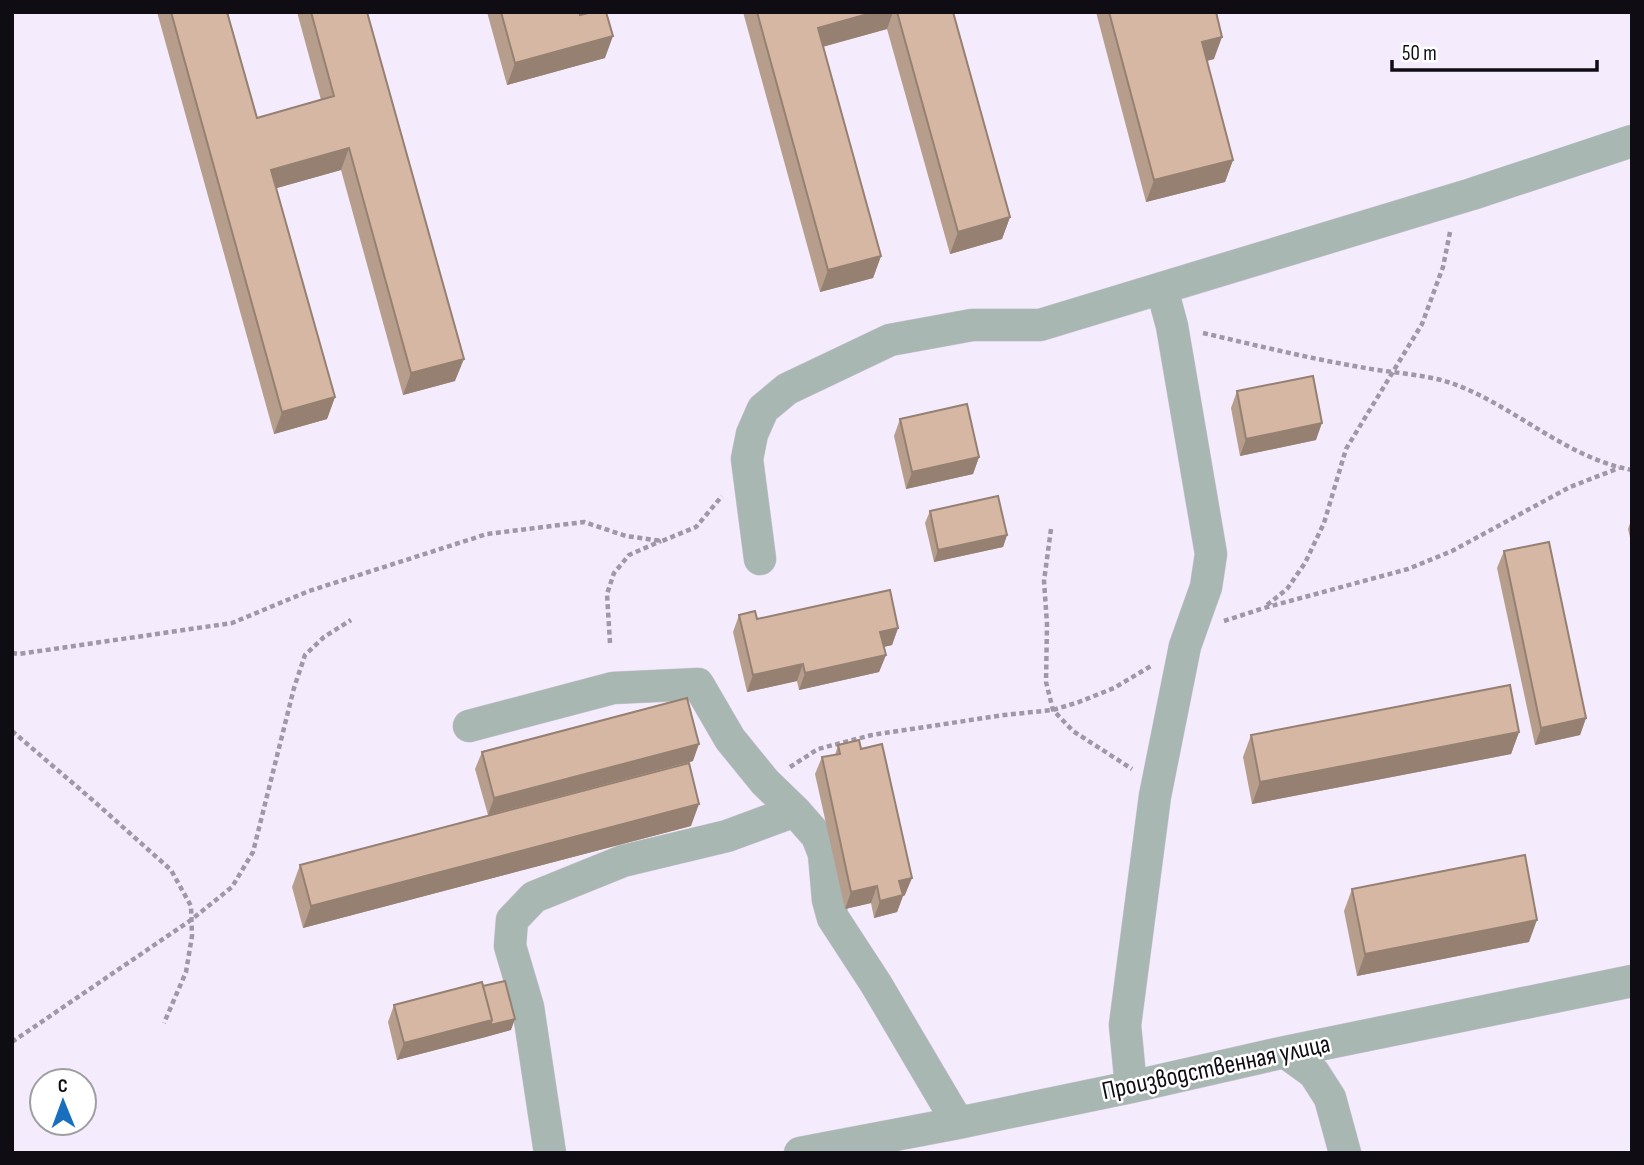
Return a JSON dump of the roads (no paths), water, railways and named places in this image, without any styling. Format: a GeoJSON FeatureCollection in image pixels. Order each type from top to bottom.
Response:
{"type":"FeatureCollection","features":[{"type":"Feature","properties":{"kind":"street"},"geometry":{"type":"LineString","coordinates":[[760,559],[747,459],[752,435],[763,409],[787,389],[890,340],[972,325],[1040,325],[1472,194],[1632,141]]}},
{"type":"Feature","properties":{"kind":"street"},"geometry":{"type":"LineString","coordinates":[[1130,1087],[1125,1025],[1156,796],[1185,646],[1206,587],[1211,554],[1172,326],[1162,289]]}},
{"type":"Feature","properties":{"kind":"street"},"geometry":{"type":"LineString","coordinates":[[469,726],[612,688],[698,684],[730,739],[765,782],[817,836],[824,855],[828,900],[833,918],[876,984],[958,1123]]}},
{"type":"Feature","properties":{"kind":"street"},"geometry":{"type":"LineString","coordinates":[[550,1153],[528,1007],[510,946],[512,920],[534,898],[623,861],[727,836],[795,811]]}},
{"type":"Feature","properties":{"kind":"street","name":"Производственная улица"},"geometry":{"type":"LineString","coordinates":[[800,1153],[958,1123],[1632,981]]}},
{"type":"Feature","properties":{"kind":"street"},"geometry":{"type":"LineString","coordinates":[[1285,1052],[1314,1073],[1329,1098],[1345,1153]]}}]}
